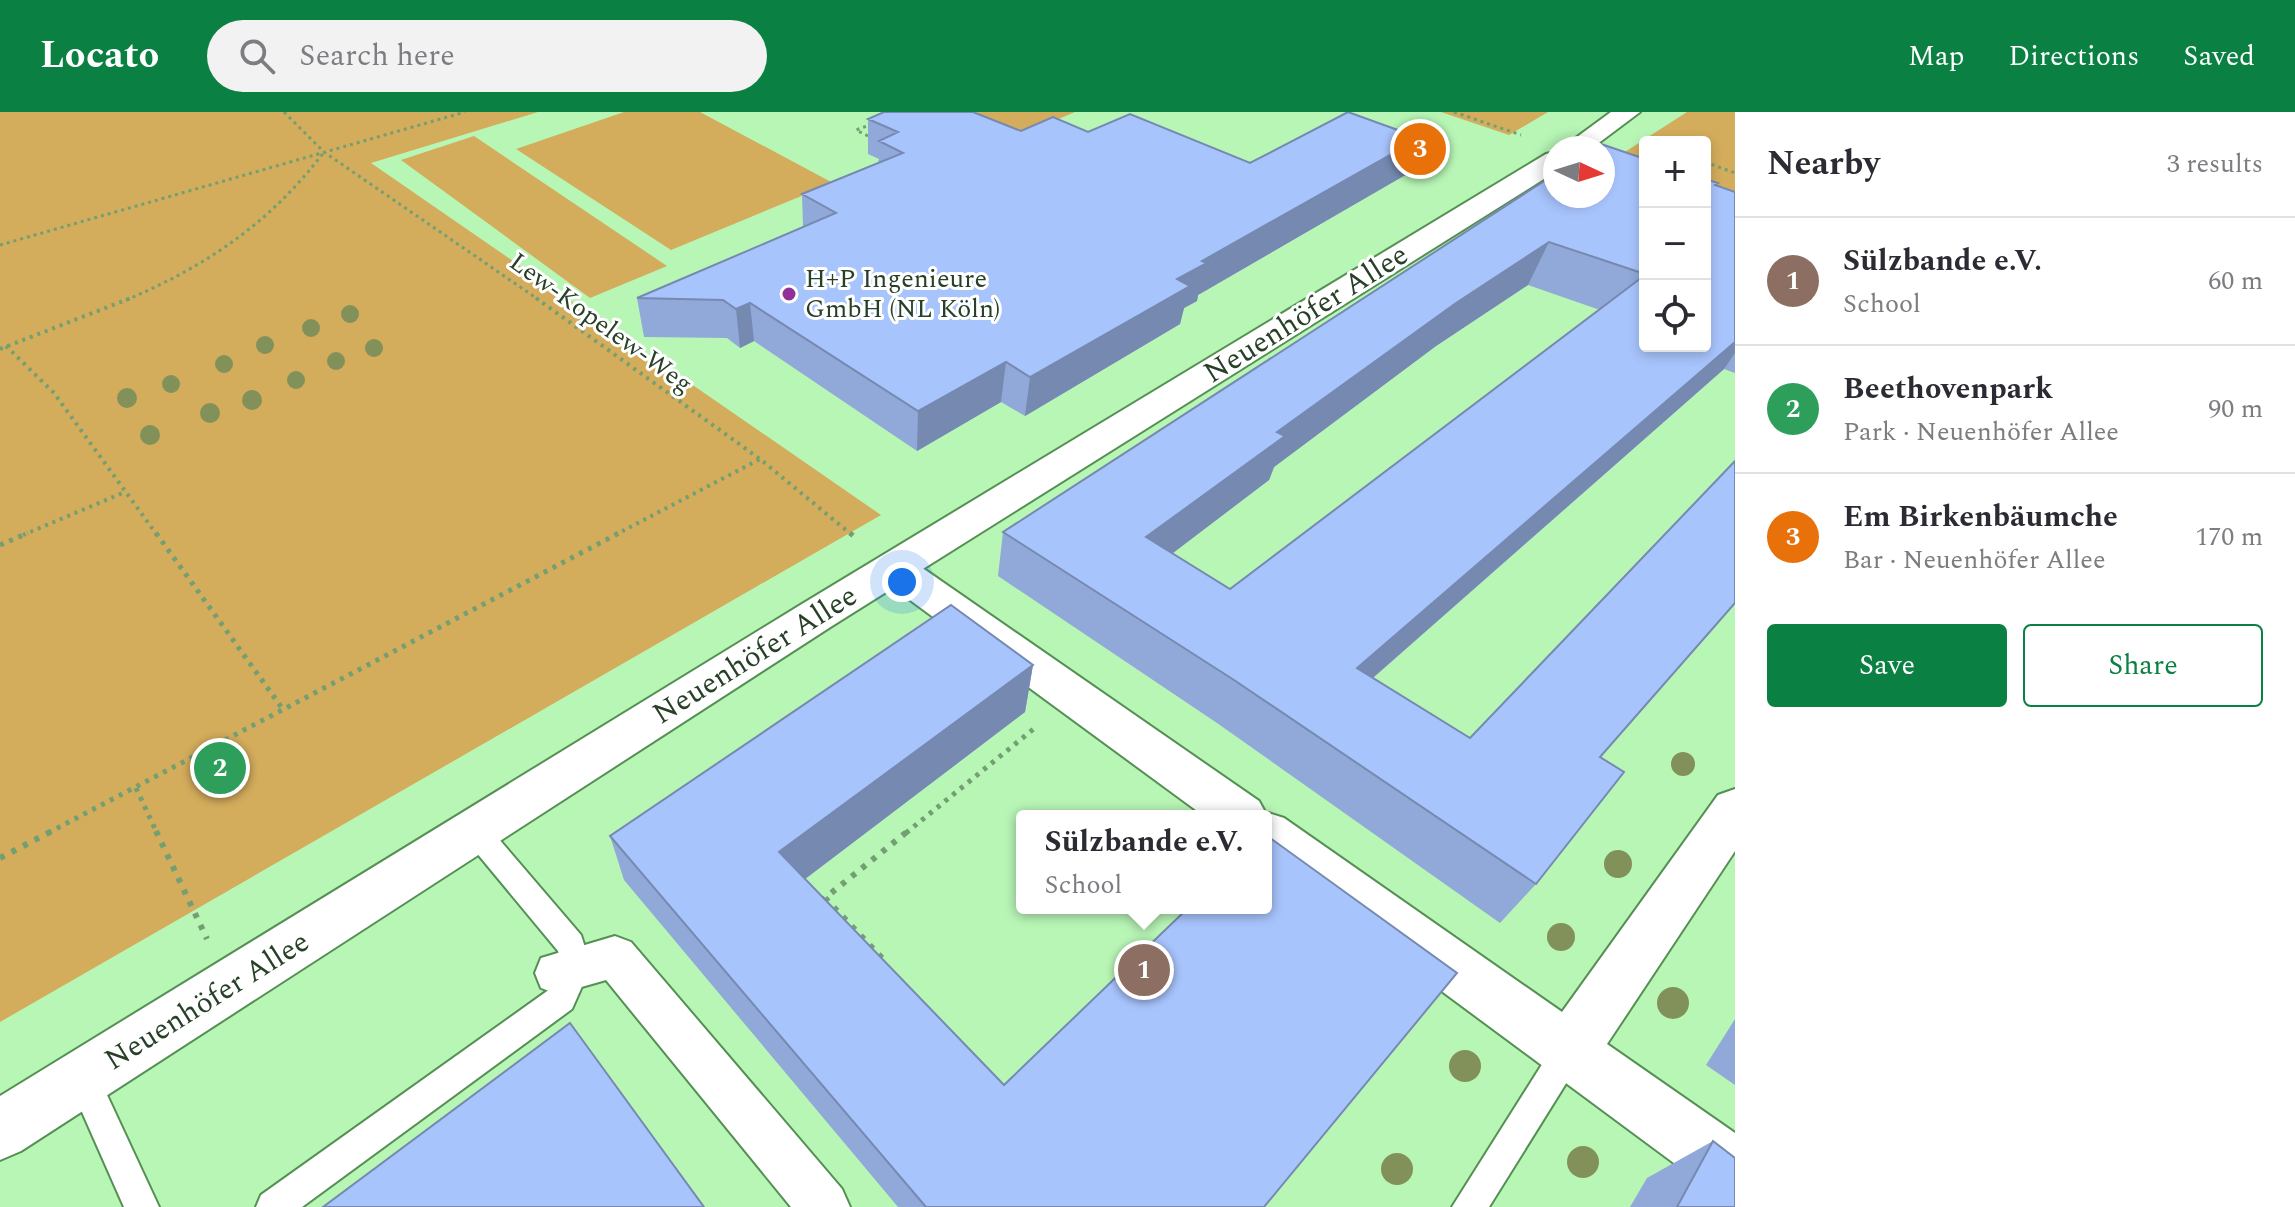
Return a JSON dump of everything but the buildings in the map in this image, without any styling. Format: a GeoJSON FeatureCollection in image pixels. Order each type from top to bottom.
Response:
{"type":"FeatureCollection","features":[{"type":"Feature","properties":{"kind":"street"},"geometry":{"type":"LineString","coordinates":[[1593,136],[1628,112]]}},
{"type":"Feature","properties":{"kind":"street","name":"Neuenhöfer Allee"},"geometry":{"type":"LineString","coordinates":[[0,1130],[894,568],[1543,167]]}},
{"type":"Feature","properties":{"kind":"street"},"geometry":{"type":"LineString","coordinates":[[894,568],[1234,810]]}},
{"type":"Feature","properties":{"kind":"street"},"geometry":{"type":"LineString","coordinates":[[1569,1050],[1735,810]]}},
{"type":"Feature","properties":{"kind":"street"},"geometry":{"type":"LineString","coordinates":[[1272,837],[1735,1170]]}},
{"type":"Feature","properties":{"kind":"street"},"geometry":{"type":"LineString","coordinates":[[567,970],[615,957],[824,1207]]}},
{"type":"Feature","properties":{"kind":"lane"},"geometry":{"type":"LineString","coordinates":[[273,1207],[561,999],[571,945],[476,832]]}},
{"type":"Feature","properties":{"kind":"lane"},"geometry":{"type":"LineString","coordinates":[[1469,1207],[1569,1050]]}},
{"type":"Feature","properties":{"kind":"lane"},"geometry":{"type":"LineString","coordinates":[[83,1078],[142,1207]]}},
{"type":"Feature","properties":{"kind":"path","name":"Lew-Kopelew-Weg"},"geometry":{"type":"LineString","coordinates":[[284,112],[324,152],[463,245],[760,459],[894,568]]}},
{"type":"Feature","properties":{"kind":"path"},"geometry":{"type":"LineString","coordinates":[[0,245],[465,112]]}},
{"type":"Feature","properties":{"kind":"path"},"geometry":{"type":"LineString","coordinates":[[1454,112],[1526,137]]}},
{"type":"Feature","properties":{"kind":"path"},"geometry":{"type":"LineString","coordinates":[[868,136],[856,130],[880,121]]}},
{"type":"Feature","properties":{"kind":"path"},"geometry":{"type":"LineString","coordinates":[[282,708],[54,393],[3,347],[152,290],[209,257],[264,219],[310,174],[324,152]]}},
{"type":"Feature","properties":{"kind":"path"},"geometry":{"type":"LineString","coordinates":[[1711,164],[1735,173]]}},
{"type":"Feature","properties":{"kind":"path"},"geometry":{"type":"LineString","coordinates":[[0,858],[760,459]]}},
{"type":"Feature","properties":{"kind":"path"},"geometry":{"type":"LineString","coordinates":[[0,545],[125,492]]}},
{"type":"Feature","properties":{"kind":"path"},"geometry":{"type":"LineString","coordinates":[[892,968],[825,898],[1041,722]]}},
{"type":"Feature","properties":{"kind":"path"},"geometry":{"type":"LineString","coordinates":[[136,788],[230,988]]}},
{"type":"Feature","properties":{"kind":"path"},"geometry":{"type":"LineString","coordinates":[[826,920],[838,912]]}},
{"type":"Feature","properties":{"kind":"shaded area"},"geometry":{"type":"Polygon","coordinates":[[[0,112],[538,112],[371,163],[881,515],[0,1022],[0,112]]]}},
{"type":"Feature","properties":{"kind":"shaded area"},"geometry":{"type":"Polygon","coordinates":[[[624,112],[700,112],[833,183],[671,250],[516,149],[624,112]]]}},
{"type":"Feature","properties":{"kind":"shaded area"},"geometry":{"type":"Polygon","coordinates":[[[952,112],[1075,112],[1012,139],[952,112]]]}},
{"type":"Feature","properties":{"kind":"shaded area"},"geometry":{"type":"Polygon","coordinates":[[[1441,112],[1548,112],[1509,135],[1441,112]]]}},
{"type":"Feature","properties":{"kind":"shaded area"},"geometry":{"type":"Polygon","coordinates":[[[1687,112],[1735,112],[1735,205],[1711,196],[1711,136],[1650,136],[1687,112]]]}},
{"type":"Feature","properties":{"kind":"shaded area"},"geometry":{"type":"Polygon","coordinates":[[[474,136],[667,266],[590,298],[401,160],[474,136]]]}},
{"type":"Feature","properties":{"kind":"shaded area"},"geometry":{"type":"Polygon","coordinates":[[[1639,143],[1639,169],[1615,158],[1639,143]]]}},
{"type":"Feature","properties":{"kind":"place","name":"Em Birkenbäumche"},"geometry":{"type":"Point","coordinates":[1420,149]}},
{"type":"Feature","properties":{"kind":"place","name":"H+P Ingenieure GmbH (NL Köln)"},"geometry":{"type":"Point","coordinates":[789,294]}},
{"type":"Feature","properties":{"kind":"place","name":"Beethovenpark"},"geometry":{"type":"Point","coordinates":[220,768]}},
{"type":"Feature","properties":{"kind":"place","name":"Sülzbande e.V."},"geometry":{"type":"Point","coordinates":[1144,970]}}]}
